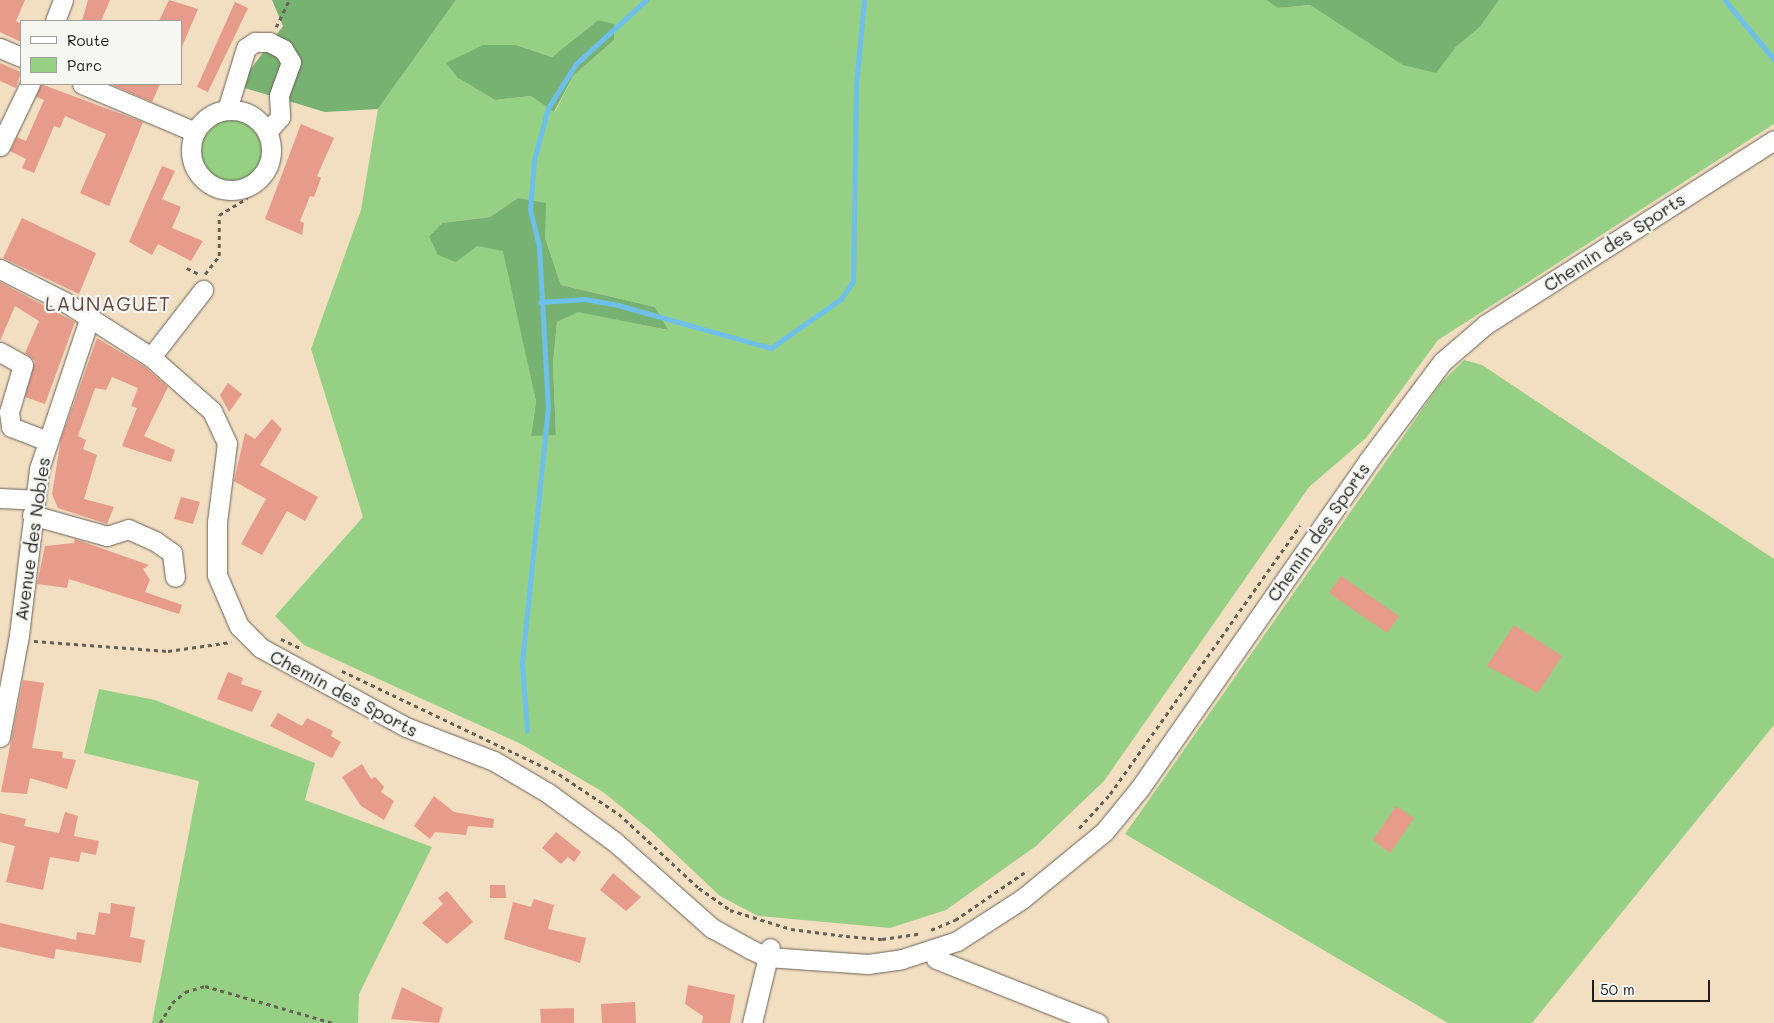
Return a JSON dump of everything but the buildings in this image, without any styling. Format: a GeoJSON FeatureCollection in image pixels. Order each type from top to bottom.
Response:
{"type":"FeatureCollection","features":[{"type":"Feature","properties":{"kind":"street"},"geometry":{"type":"LineString","coordinates":[[56,20],[63,0]]}},
{"type":"Feature","properties":{"kind":"street"},"geometry":{"type":"LineString","coordinates":[[228,110],[246,48],[254,42],[269,42],[283,49],[291,62],[279,95],[280,117],[268,132],[270,161],[263,174],[243,188],[224,190],[199,175],[192,161],[195,132],[204,120],[228,110],[246,112],[268,132]]}},
{"type":"Feature","properties":{"kind":"street"},"geometry":{"type":"LineString","coordinates":[[0,48],[20,58]]}},
{"type":"Feature","properties":{"kind":"street"},"geometry":{"type":"LineString","coordinates":[[0,146],[30,85]]}},
{"type":"Feature","properties":{"kind":"street"},"geometry":{"type":"LineString","coordinates":[[84,85],[162,120],[195,132]]}},
{"type":"Feature","properties":{"kind":"street","name":"Chemin des Sports"},"geometry":{"type":"LineString","coordinates":[[0,269],[90,317],[151,358],[200,399],[222,426],[227,443],[216,522],[217,575],[239,626],[261,648],[406,727],[494,761],[548,793],[694,910],[768,952],[902,959],[978,929],[1065,866],[1120,815],[1416,394],[1462,342],[1774,140]]}},
{"type":"Feature","properties":{"kind":"street"},"geometry":{"type":"LineString","coordinates":[[151,358],[203,290]]}},
{"type":"Feature","properties":{"kind":"street","name":"Avenue des Nobles"},"geometry":{"type":"LineString","coordinates":[[0,737],[7,663],[18,639],[33,508],[47,441],[90,317]]}},
{"type":"Feature","properties":{"kind":"street"},"geometry":{"type":"LineString","coordinates":[[0,352],[23,366],[9,412],[11,427],[47,441]]}},
{"type":"Feature","properties":{"kind":"street"},"geometry":{"type":"LineString","coordinates":[[0,498],[33,508],[107,536],[128,529],[155,540],[172,553],[175,577]]}},
{"type":"Feature","properties":{"kind":"street"},"geometry":{"type":"LineString","coordinates":[[752,1023],[768,952]]}},
{"type":"Feature","properties":{"kind":"street"},"geometry":{"type":"LineString","coordinates":[[936,959],[1098,1023]]}},
{"type":"Feature","properties":{"kind":"path"},"geometry":{"type":"LineString","coordinates":[[269,42],[289,0]]}},
{"type":"Feature","properties":{"kind":"path"},"geometry":{"type":"LineString","coordinates":[[188,268],[206,274],[214,265],[221,244],[219,215],[247,198],[243,188]]}},
{"type":"Feature","properties":{"kind":"path"},"geometry":{"type":"LineString","coordinates":[[1072,834],[1110,794],[1301,524]]}},
{"type":"Feature","properties":{"kind":"path"},"geometry":{"type":"LineString","coordinates":[[18,639],[168,651],[200,650],[220,642],[237,646]]}},
{"type":"Feature","properties":{"kind":"path"},"geometry":{"type":"LineString","coordinates":[[925,933],[955,920],[1035,865]]}},
{"type":"Feature","properties":{"kind":"path"},"geometry":{"type":"LineString","coordinates":[[160,1023],[172,1003],[185,992],[205,986],[332,1023]]}},
{"type":"Feature","properties":{"kind":"green space"},"geometry":{"type":"Polygon","coordinates":[[[272,0],[456,0],[378,109],[325,112],[238,86],[283,26],[272,0]]]}},
{"type":"Feature","properties":{"kind":"green space"},"geometry":{"type":"Polygon","coordinates":[[[456,0],[1266,0],[1278,8],[1310,5],[1369,42],[1435,73],[1456,47],[1480,27],[1499,0],[1774,0],[1774,124],[1438,340],[1366,438],[1309,487],[1104,781],[1036,846],[946,910],[890,928],[758,916],[720,896],[650,830],[603,792],[521,744],[304,645],[275,616],[363,517],[311,349],[361,210],[378,109],[456,0]],[[598,20],[552,57],[516,45],[458,78],[495,100],[531,96],[555,112],[573,76],[614,40],[598,20]],[[518,198],[490,217],[442,223],[429,236],[504,250],[536,402],[531,435],[556,435],[553,365],[557,322],[578,311],[667,330],[655,307],[561,285],[545,238],[518,198]]]}},
{"type":"Feature","properties":{"kind":"green space"},"geometry":{"type":"Polygon","coordinates":[[[1266,0],[1499,0],[1480,27],[1456,47],[1436,73],[1403,65],[1310,5],[1278,8],[1266,0]]]}},
{"type":"Feature","properties":{"kind":"green space"},"geometry":{"type":"Polygon","coordinates":[[[598,20],[614,24],[614,40],[573,76],[554,112],[531,96],[495,100],[458,78],[446,63],[483,45],[516,45],[552,57],[598,20]]]}},
{"type":"Feature","properties":{"kind":"green space"},"geometry":{"type":"Polygon","coordinates":[[[231,115],[251,121],[261,131],[267,151],[261,171],[251,181],[231,187],[211,181],[201,171],[195,151],[201,131],[211,121],[231,115]]]}},
{"type":"Feature","properties":{"kind":"green space"},"geometry":{"type":"Polygon","coordinates":[[[518,198],[546,203],[545,238],[561,285],[655,307],[668,330],[578,312],[557,322],[553,365],[556,435],[531,436],[536,402],[503,251],[477,246],[456,262],[438,255],[429,236],[442,223],[490,217],[518,198]]]}},
{"type":"Feature","properties":{"kind":"green space"},"geometry":{"type":"Polygon","coordinates":[[[1464,360],[1482,365],[1774,559],[1774,725],[1532,1023],[1448,1023],[1125,834],[1440,384],[1464,360]]]}},
{"type":"Feature","properties":{"kind":"green space"},"geometry":{"type":"Polygon","coordinates":[[[99,689],[155,700],[315,763],[305,800],[432,847],[359,994],[358,1023],[152,1023],[199,781],[84,753],[99,689]]]}},
{"type":"Feature","properties":{"kind":"waterway"},"geometry":{"type":"LineString","coordinates":[[527,731],[522,663],[548,408],[539,246],[530,210],[534,160],[548,108],[576,64],[646,0]]}},
{"type":"Feature","properties":{"kind":"waterway"},"geometry":{"type":"LineString","coordinates":[[540,302],[585,299],[618,305],[771,348],[841,299],[853,282],[856,85],[864,0]]}},
{"type":"Feature","properties":{"kind":"waterway"},"geometry":{"type":"LineString","coordinates":[[1725,0],[1774,59]]}},
{"type":"Feature","properties":{"kind":"district","name":"LAUNAGUET"},"geometry":{"type":"Point","coordinates":[108,303]}}]}
